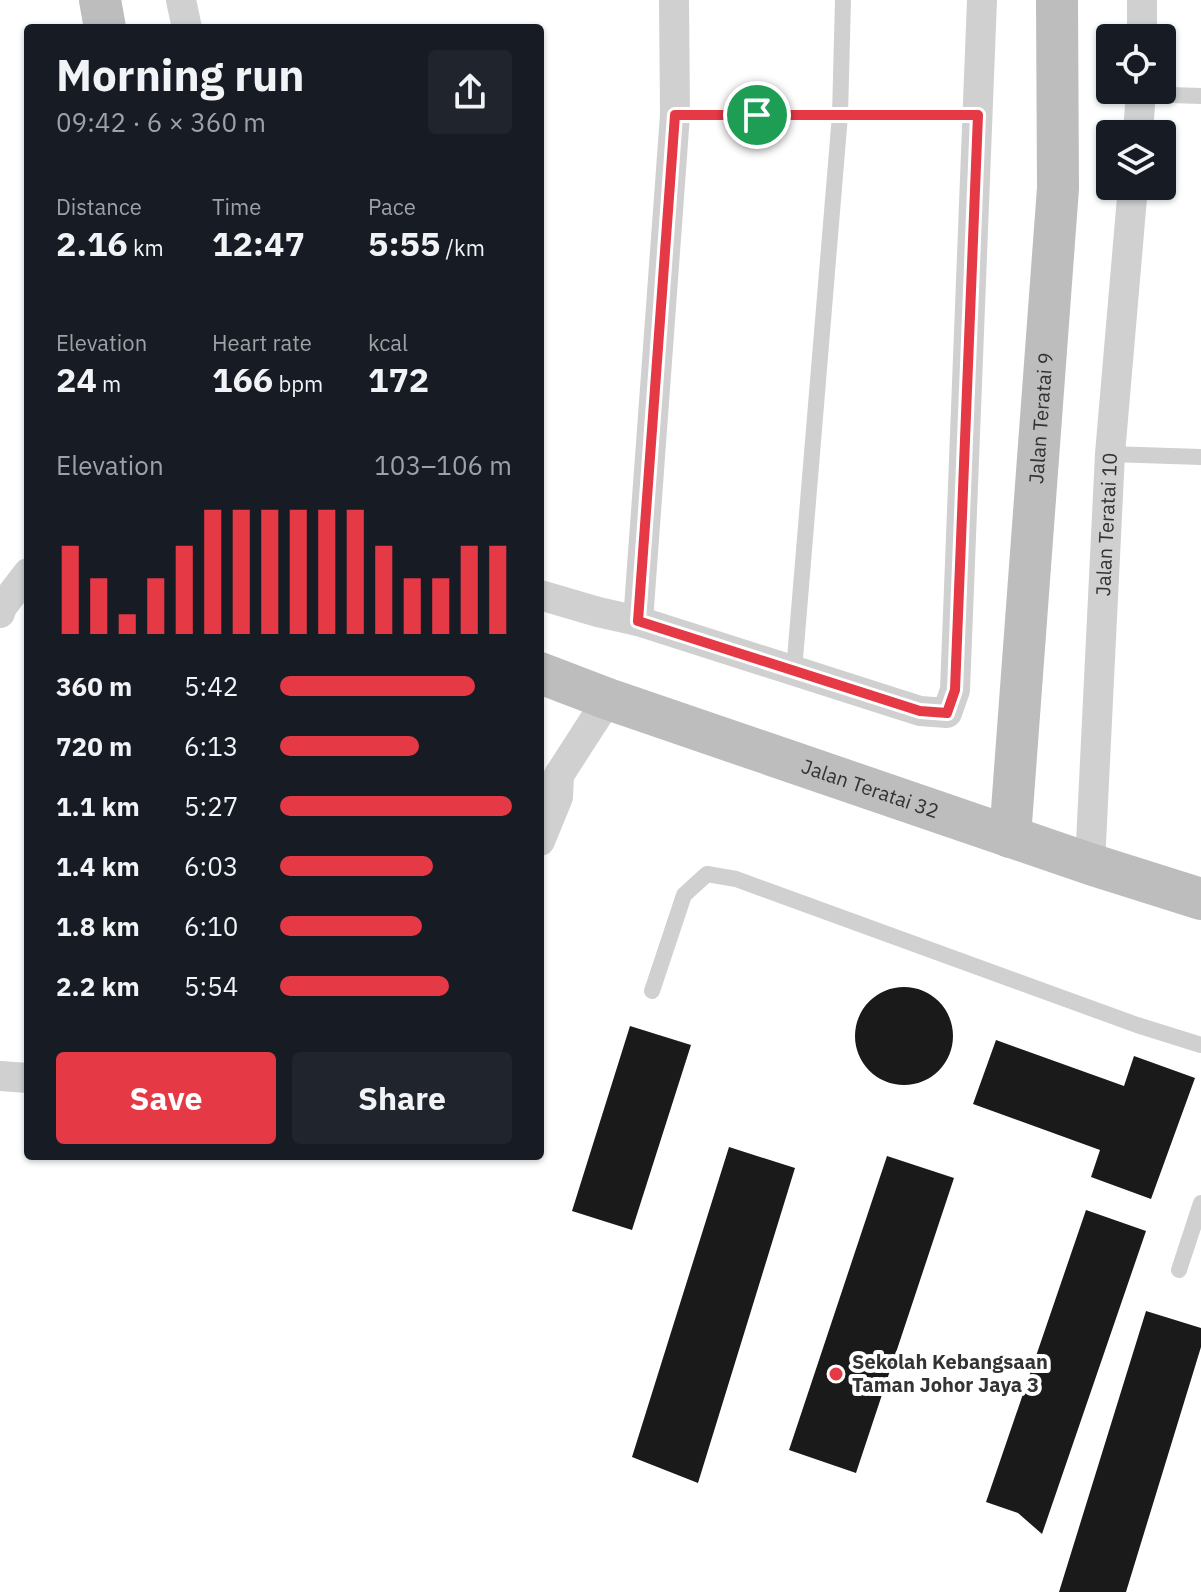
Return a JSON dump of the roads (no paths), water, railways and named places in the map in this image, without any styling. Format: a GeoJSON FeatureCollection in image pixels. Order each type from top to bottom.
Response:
{"type":"FeatureCollection","features":[{"type":"Feature","properties":{"kind":"street"},"geometry":{"type":"LineString","coordinates":[[100,0],[104,24]]}},
{"type":"Feature","properties":{"kind":"street"},"geometry":{"type":"LineString","coordinates":[[181,0],[186,24]]}},
{"type":"Feature","properties":{"kind":"street"},"geometry":{"type":"LineString","coordinates":[[638,621],[675,115],[674,0]]}},
{"type":"Feature","properties":{"kind":"street"},"geometry":{"type":"LineString","coordinates":[[544,596],[638,621],[920,711],[947,713],[955,690],[982,0]]}},
{"type":"Feature","properties":{"kind":"street","name":"Jalan Teratai 9"},"geometry":{"type":"LineString","coordinates":[[1010,837],[1058,188],[1057,0]]}},
{"type":"Feature","properties":{"kind":"street"},"geometry":{"type":"LineString","coordinates":[[1142,0],[1142,24]]}},
{"type":"Feature","properties":{"kind":"street","name":"Jalan Teratai 10"},"geometry":{"type":"LineString","coordinates":[[1090,864],[1110,454],[1132,200]]}},
{"type":"Feature","properties":{"kind":"street"},"geometry":{"type":"LineString","coordinates":[[1,608],[24,578]]}},
{"type":"Feature","properties":{"kind":"street","name":"Jalan Teratai 32"},"geometry":{"type":"LineString","coordinates":[[544,675],[1010,837],[1201,899]]}},
{"type":"Feature","properties":{"kind":"street"},"geometry":{"type":"LineString","coordinates":[[544,831],[558,797],[549,766],[608,699]]}},
{"type":"Feature","properties":{"kind":"street"},"geometry":{"type":"LineString","coordinates":[[0,1076],[24,1078]]}},
{"type":"Feature","properties":{"kind":"lane"},"geometry":{"type":"LineString","coordinates":[[794,671],[840,115],[843,0]]}},
{"type":"Feature","properties":{"kind":"lane"},"geometry":{"type":"LineString","coordinates":[[1176,94],[1201,96]]}},
{"type":"Feature","properties":{"kind":"lane"},"geometry":{"type":"LineString","coordinates":[[675,115],[978,115]]}},
{"type":"Feature","properties":{"kind":"lane"},"geometry":{"type":"LineString","coordinates":[[1110,454],[1201,457]]}},
{"type":"Feature","properties":{"kind":"lane"},"geometry":{"type":"LineString","coordinates":[[652,991],[684,895],[707,874],[736,879],[1137,1025],[1201,1045]]}},
{"type":"Feature","properties":{"kind":"lane"},"geometry":{"type":"LineString","coordinates":[[1179,1270],[1201,1203]]}},
{"type":"Feature","properties":{"kind":"place","name":"Sekolah Kebangsaan Taman Johor Jaya 3"},"geometry":{"type":"Point","coordinates":[836,1374]}}]}
